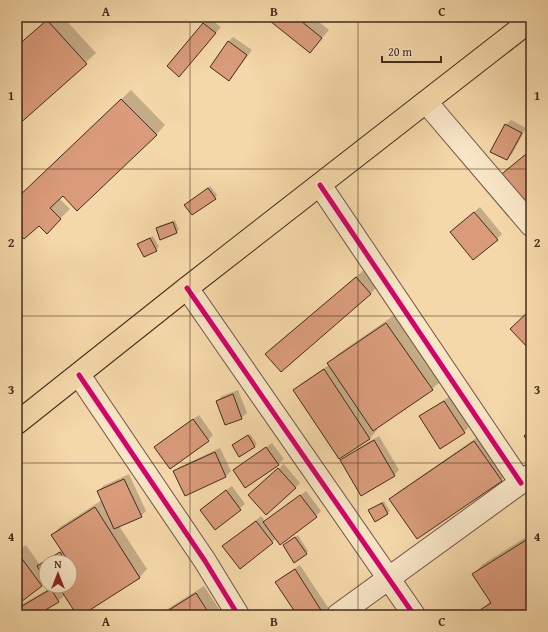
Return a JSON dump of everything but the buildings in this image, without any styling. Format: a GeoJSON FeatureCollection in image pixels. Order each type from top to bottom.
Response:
{"type":"FeatureCollection","features":[{"type":"Feature","properties":{"kind":"main road"},"geometry":{"type":"LineString","coordinates":[[17,423],[187,288],[531,20]]}},
{"type":"Feature","properties":{"kind":"street"},"geometry":{"type":"LineString","coordinates":[[426,102],[531,225]]}},
{"type":"Feature","properties":{"kind":"street"},"geometry":{"type":"LineString","coordinates":[[320,185],[526,479],[338,615]]}},
{"type":"Feature","properties":{"kind":"street"},"geometry":{"type":"LineString","coordinates":[[187,288],[414,615]]}},
{"type":"Feature","properties":{"kind":"street"},"geometry":{"type":"LineString","coordinates":[[79,375],[205,561],[238,615]]}},
{"type":"Feature","properties":{"kind":"cycle path"},"geometry":{"type":"LineString","coordinates":[[320,185],[521,483]]}},
{"type":"Feature","properties":{"kind":"cycle path"},"geometry":{"type":"LineString","coordinates":[[187,288],[414,615]]}},
{"type":"Feature","properties":{"kind":"cycle path"},"geometry":{"type":"LineString","coordinates":[[79,375],[205,561],[238,615]]}}]}
